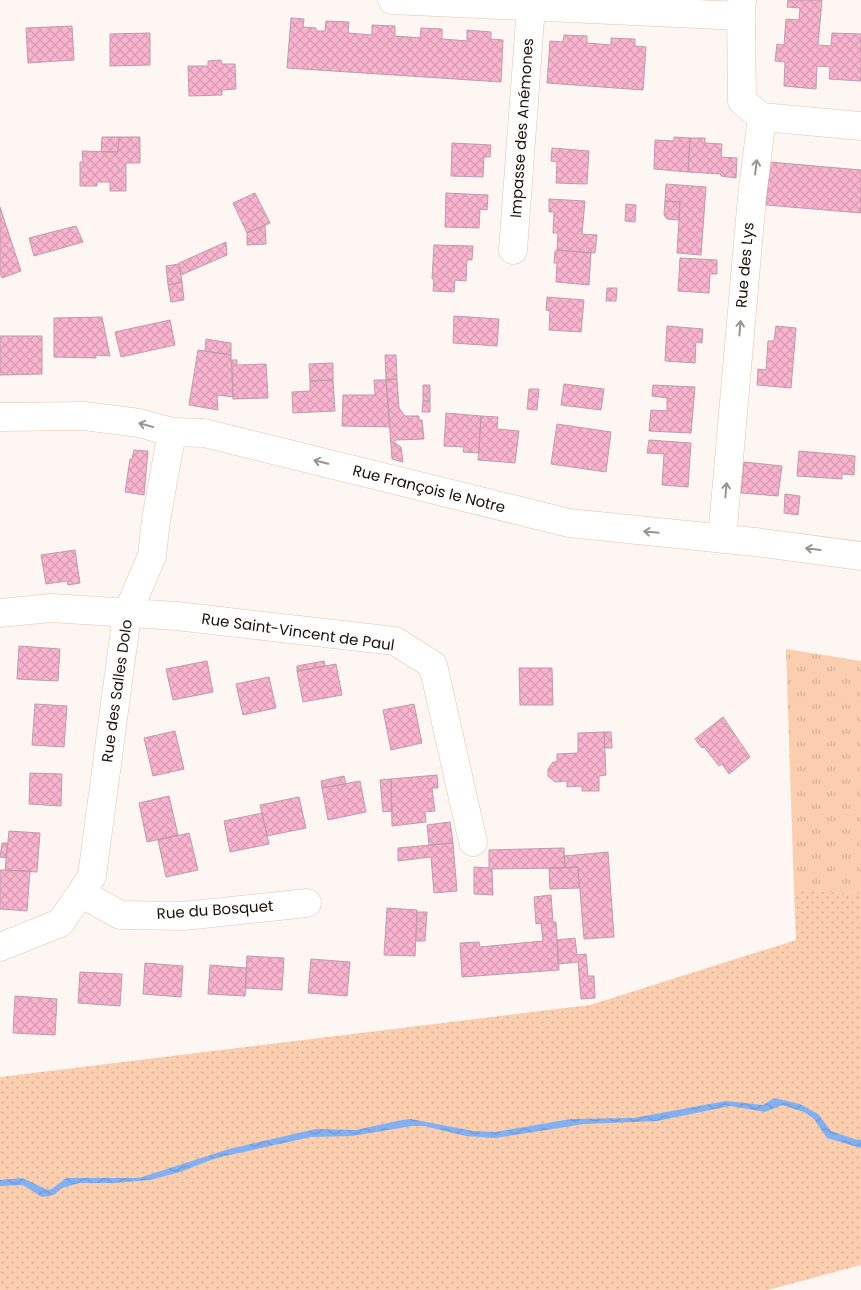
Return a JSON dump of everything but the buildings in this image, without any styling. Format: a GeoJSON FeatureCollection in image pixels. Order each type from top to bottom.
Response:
{"type":"FeatureCollection","features":[{"type":"Feature","properties":{"kind":"street"},"geometry":{"type":"LineString","coordinates":[[392,0],[531,6],[741,8],[742,100],[762,117],[861,126]]}},
{"type":"Feature","properties":{"kind":"street","name":"Impasse des Anémones"},"geometry":{"type":"LineString","coordinates":[[513,250],[531,6]]}},
{"type":"Feature","properties":{"kind":"street","name":"Rue des Lys"},"geometry":{"type":"LineString","coordinates":[[722,539],[752,197],[762,117]]}},
{"type":"Feature","properties":{"kind":"street","name":"Rue François le Notre"},"geometry":{"type":"LineString","coordinates":[[0,417],[84,416],[139,423],[172,432],[204,433],[569,523],[861,556]]}},
{"type":"Feature","properties":{"kind":"street","name":"Rue des Salles Dolo"},"geometry":{"type":"LineString","coordinates":[[81,893],[92,876],[127,614],[152,556],[156,520],[172,432]]}},
{"type":"Feature","properties":{"kind":"street","name":"Rue Saint-Vincent de Paul"},"geometry":{"type":"LineString","coordinates":[[0,613],[51,608],[177,616],[395,641],[433,665],[473,842]]}},
{"type":"Feature","properties":{"kind":"street"},"geometry":{"type":"LineString","coordinates":[[0,947],[60,923],[81,893]]}},
{"type":"Feature","properties":{"kind":"street","name":"Rue du Bosquet"},"geometry":{"type":"LineString","coordinates":[[81,893],[120,915],[184,916],[307,903]]}},
{"type":"Feature","properties":{"kind":"green space"},"geometry":{"type":"Polygon","coordinates":[[[786,649],[861,661],[861,894],[794,890],[786,649]]]}},
{"type":"Feature","properties":{"kind":"green space"},"geometry":{"type":"Polygon","coordinates":[[[794,890],[861,894],[861,1265],[768,1290],[0,1290],[0,1077],[590,1005],[796,940],[794,890]]]}},
{"type":"Feature","properties":{"kind":"water"},"geometry":{"type":"Polygon","coordinates":[[[774,1098],[800,1104],[818,1114],[831,1131],[857,1140],[861,1139],[861,1148],[827,1138],[814,1119],[804,1112],[782,1105],[765,1112],[730,1106],[657,1121],[584,1124],[495,1138],[466,1136],[424,1126],[412,1126],[352,1136],[311,1137],[216,1158],[180,1172],[150,1180],[79,1183],[62,1188],[55,1194],[42,1197],[23,1185],[0,1186],[0,1180],[22,1178],[48,1190],[66,1178],[139,1178],[229,1149],[316,1129],[356,1130],[411,1119],[473,1131],[495,1132],[571,1119],[634,1118],[726,1101],[763,1105],[774,1098]]]}}]}
